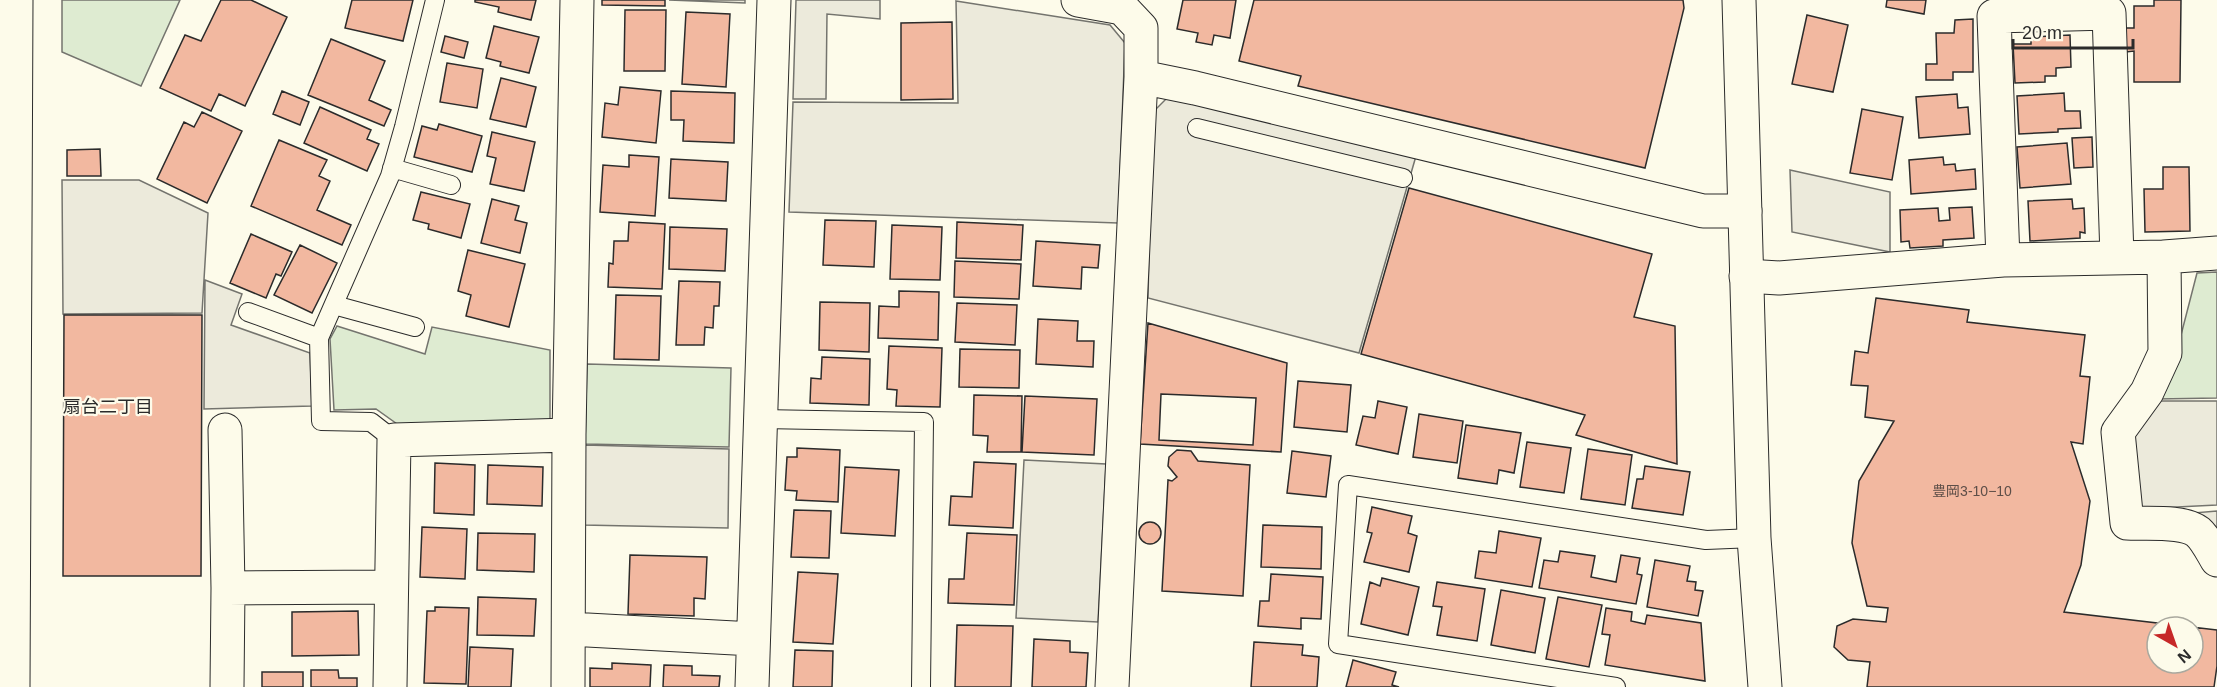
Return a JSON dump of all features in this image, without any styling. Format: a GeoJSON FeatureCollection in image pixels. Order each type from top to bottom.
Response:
{"type":"FeatureCollection","features":[{"type":"Feature","properties":{"kind":"street"},"geometry":{"type":"LineString","coordinates":[[13,687],[16,0]]}},
{"type":"Feature","properties":{"kind":"street"},"geometry":{"type":"LineString","coordinates":[[568,687],[577,0]]}},
{"type":"Feature","properties":{"kind":"street"},"geometry":{"type":"LineString","coordinates":[[753,687],[774,0]]}},
{"type":"Feature","properties":{"kind":"street"},"geometry":{"type":"LineString","coordinates":[[1078,0],[1122,8],[1141,28],[1112,687]]}},
{"type":"Feature","properties":{"kind":"street"},"geometry":{"type":"LineString","coordinates":[[1739,0],[1754,538],[1765,687]]}},
{"type":"Feature","properties":{"kind":"street"},"geometry":{"type":"LineString","coordinates":[[2003,260],[1994,16],[2109,12],[2117,256]]}},
{"type":"Feature","properties":{"kind":"street"},"geometry":{"type":"LineString","coordinates":[[1140,77],[1195,88],[1703,211],[1745,211]]}},
{"type":"Feature","properties":{"kind":"street"},"geometry":{"type":"LineString","coordinates":[[1746,276],[1779,278],[2003,260],[2117,256],[2164,257],[2217,253]]}},
{"type":"Feature","properties":{"kind":"street"},"geometry":{"type":"LineString","coordinates":[[2164,257],[2165,353],[2147,392],[2118,432],[2127,523],[2184,525],[2197,531],[2217,560]]}},
{"type":"Feature","properties":{"kind":"street"},"geometry":{"type":"LineString","coordinates":[[225,430],[227,687]]}},
{"type":"Feature","properties":{"kind":"street"},"geometry":{"type":"LineString","coordinates":[[390,687],[394,440],[570,435]]}},
{"type":"Feature","properties":{"kind":"street"},"geometry":{"type":"LineString","coordinates":[[228,588],[390,586]]}},
{"type":"Feature","properties":{"kind":"street"},"geometry":{"type":"LineString","coordinates":[[569,629],[753,639]]}},
{"type":"Feature","properties":{"kind":"lane"},"geometry":{"type":"LineString","coordinates":[[394,440],[371,422],[321,421],[319,338],[371,222],[392,168],[435,0]]}},
{"type":"Feature","properties":{"kind":"lane"},"geometry":{"type":"LineString","coordinates":[[1197,128],[1403,178]]}},
{"type":"Feature","properties":{"kind":"lane"},"geometry":{"type":"LineString","coordinates":[[392,168],[451,185]]}},
{"type":"Feature","properties":{"kind":"lane"},"geometry":{"type":"LineString","coordinates":[[334,305],[415,327]]}},
{"type":"Feature","properties":{"kind":"lane"},"geometry":{"type":"LineString","coordinates":[[248,312],[319,338]]}},
{"type":"Feature","properties":{"kind":"lane"},"geometry":{"type":"LineString","coordinates":[[760,419],[924,422],[921,687]]}},
{"type":"Feature","properties":{"kind":"lane"},"geometry":{"type":"LineString","coordinates":[[1616,687],[1338,644],[1348,485],[1706,540],[1754,538]]}},
{"type":"Feature","properties":{"kind":"green space"},"geometry":{"type":"Polygon","coordinates":[[[62,0],[180,0],[141,86],[62,52],[62,0]]]}},
{"type":"Feature","properties":{"kind":"green space"},"geometry":{"type":"Polygon","coordinates":[[[2217,272],[2217,398],[2157,399],[2172,370],[2197,273],[2217,272]]]}},
{"type":"Feature","properties":{"kind":"green space"},"geometry":{"type":"Polygon","coordinates":[[[337,326],[425,354],[432,327],[550,350],[550,421],[400,426],[376,409],[334,410],[330,339],[337,326]]]}},
{"type":"Feature","properties":{"kind":"green space"},"geometry":{"type":"Polygon","coordinates":[[[587,364],[731,368],[729,447],[585,444],[587,364]]]}},
{"type":"Feature","properties":{"kind":"shaded area"},"geometry":{"type":"Polygon","coordinates":[[[669,0],[745,0],[745,3],[669,0]]]}},
{"type":"Feature","properties":{"kind":"shaded area"},"geometry":{"type":"Polygon","coordinates":[[[796,0],[880,0],[880,19],[827,14],[826,99],[793,99],[796,0]]]}},
{"type":"Feature","properties":{"kind":"shaded area"},"geometry":{"type":"Polygon","coordinates":[[[956,1],[1110,25],[1125,43],[1118,223],[789,212],[793,102],[958,103],[956,1]]]}},
{"type":"Feature","properties":{"kind":"shaded area"},"geometry":{"type":"Polygon","coordinates":[[[1169,96],[1416,156],[1359,353],[1148,298],[1152,113],[1169,96]]]}},
{"type":"Feature","properties":{"kind":"shaded area"},"geometry":{"type":"Polygon","coordinates":[[[1790,170],[1890,192],[1890,252],[1792,232],[1790,170]]]}},
{"type":"Feature","properties":{"kind":"shaded area"},"geometry":{"type":"Polygon","coordinates":[[[62,180],[139,180],[208,213],[202,313],[63,314],[62,180]]]}},
{"type":"Feature","properties":{"kind":"shaded area"},"geometry":{"type":"Polygon","coordinates":[[[205,280],[242,294],[231,325],[310,353],[312,406],[204,409],[205,280]]]}},
{"type":"Feature","properties":{"kind":"shaded area"},"geometry":{"type":"Polygon","coordinates":[[[2154,401],[2217,401],[2217,505],[2137,509],[2132,434],[2154,401]]]}},
{"type":"Feature","properties":{"kind":"shaded area"},"geometry":{"type":"Polygon","coordinates":[[[585,445],[729,449],[728,528],[583,525],[585,445]]]}},
{"type":"Feature","properties":{"kind":"shaded area"},"geometry":{"type":"Polygon","coordinates":[[[1024,460],[1106,464],[1098,622],[1016,618],[1024,460]]]}},
{"type":"Feature","properties":{"kind":"shaded area"},"geometry":{"type":"Polygon","coordinates":[[[2217,511],[2217,535],[2193,513],[2217,511]]]}},
{"type":"Feature","properties":{"kind":"building"},"geometry":{"type":"Polygon","coordinates":[[[221,0],[251,0],[287,17],[245,106],[219,94],[211,111],[160,88],[185,35],[201,41],[221,0]]]}},
{"type":"Feature","properties":{"kind":"building"},"geometry":{"type":"Polygon","coordinates":[[[352,0],[413,0],[403,41],[345,28],[352,0]]]}},
{"type":"Feature","properties":{"kind":"building"},"geometry":{"type":"Polygon","coordinates":[[[475,0],[536,0],[531,20],[498,12],[499,7],[475,2],[475,0]]]}},
{"type":"Feature","properties":{"kind":"building"},"geometry":{"type":"Polygon","coordinates":[[[602,0],[665,0],[665,6],[602,5],[602,0]]]}},
{"type":"Feature","properties":{"kind":"building"},"geometry":{"type":"Polygon","coordinates":[[[1183,0],[1236,0],[1230,38],[1214,35],[1212,45],[1196,42],[1198,33],[1177,29],[1183,0]]]}},
{"type":"Feature","properties":{"kind":"building"},"geometry":{"type":"Polygon","coordinates":[[[1254,0],[1683,0],[1684,8],[1645,168],[1298,86],[1301,76],[1239,61],[1254,0]]]}},
{"type":"Feature","properties":{"kind":"building"},"geometry":{"type":"Polygon","coordinates":[[[1887,0],[1926,0],[1924,14],[1886,7],[1887,0]]]}},
{"type":"Feature","properties":{"kind":"building"},"geometry":{"type":"Polygon","coordinates":[[[2154,0],[2181,0],[2180,82],[2134,82],[2134,51],[2126,52],[2126,28],[2134,28],[2134,6],[2154,6],[2154,0]]]}},
{"type":"Feature","properties":{"kind":"building"},"geometry":{"type":"Polygon","coordinates":[[[625,10],[666,10],[665,71],[624,71],[625,10]]]}},
{"type":"Feature","properties":{"kind":"building"},"geometry":{"type":"Polygon","coordinates":[[[686,12],[730,14],[726,87],[682,84],[686,12]]]}},
{"type":"Feature","properties":{"kind":"building"},"geometry":{"type":"Polygon","coordinates":[[[1807,15],[1848,25],[1833,92],[1792,84],[1807,15]]]}},
{"type":"Feature","properties":{"kind":"building"},"geometry":{"type":"Polygon","coordinates":[[[1973,19],[1973,72],[1953,72],[1953,80],[1926,80],[1926,64],[1937,64],[1936,33],[1954,33],[1955,20],[1973,19]]]}},
{"type":"Feature","properties":{"kind":"building"},"geometry":{"type":"Polygon","coordinates":[[[952,22],[953,99],[901,100],[901,23],[952,22]]]}},
{"type":"Feature","properties":{"kind":"building"},"geometry":{"type":"Polygon","coordinates":[[[494,26],[539,37],[529,73],[500,66],[501,62],[486,58],[494,26]]]}},
{"type":"Feature","properties":{"kind":"building"},"geometry":{"type":"Polygon","coordinates":[[[2070,35],[2071,67],[2056,68],[2056,76],[2045,76],[2045,82],[2015,83],[2013,44],[2031,44],[2031,37],[2070,35]]]}},
{"type":"Feature","properties":{"kind":"building"},"geometry":{"type":"Polygon","coordinates":[[[445,36],[468,42],[464,58],[441,52],[445,36]]]}},
{"type":"Feature","properties":{"kind":"building"},"geometry":{"type":"Polygon","coordinates":[[[331,39],[385,61],[369,100],[391,110],[384,126],[308,95],[331,39]]]}},
{"type":"Feature","properties":{"kind":"building"},"geometry":{"type":"Polygon","coordinates":[[[447,63],[483,69],[477,108],[440,102],[447,63]]]}},
{"type":"Feature","properties":{"kind":"building"},"geometry":{"type":"Polygon","coordinates":[[[501,78],[536,87],[526,127],[490,119],[501,78]]]}},
{"type":"Feature","properties":{"kind":"building"},"geometry":{"type":"Polygon","coordinates":[[[620,87],[661,91],[656,143],[602,137],[605,103],[618,105],[620,87]]]}},
{"type":"Feature","properties":{"kind":"building"},"geometry":{"type":"Polygon","coordinates":[[[282,91],[309,102],[300,125],[273,114],[282,91]]]}},
{"type":"Feature","properties":{"kind":"building"},"geometry":{"type":"Polygon","coordinates":[[[671,91],[735,93],[734,143],[683,141],[684,120],[671,120],[671,91]]]}},
{"type":"Feature","properties":{"kind":"building"},"geometry":{"type":"Polygon","coordinates":[[[2064,93],[2065,111],[2080,111],[2081,128],[2019,134],[2017,96],[2064,93]]]}},
{"type":"Feature","properties":{"kind":"building"},"geometry":{"type":"Polygon","coordinates":[[[1957,94],[1958,108],[1968,107],[1970,134],[1919,138],[1916,97],[1957,94]]]}},
{"type":"Feature","properties":{"kind":"building"},"geometry":{"type":"Polygon","coordinates":[[[320,107],[371,130],[367,139],[379,144],[367,171],[304,143],[320,107]]]}},
{"type":"Feature","properties":{"kind":"building"},"geometry":{"type":"Polygon","coordinates":[[[1862,109],[1903,117],[1892,180],[1850,173],[1862,109]]]}},
{"type":"Feature","properties":{"kind":"building"},"geometry":{"type":"Polygon","coordinates":[[[202,112],[242,131],[207,203],[157,179],[184,122],[194,127],[202,112]]]}},
{"type":"Feature","properties":{"kind":"building"},"geometry":{"type":"Polygon","coordinates":[[[439,124],[482,136],[472,172],[414,157],[422,126],[437,130],[439,124]]]}},
{"type":"Feature","properties":{"kind":"building"},"geometry":{"type":"Polygon","coordinates":[[[492,132],[535,142],[524,191],[490,184],[496,158],[487,156],[492,132]]]}},
{"type":"Feature","properties":{"kind":"building"},"geometry":{"type":"Polygon","coordinates":[[[2092,137],[2093,167],[2074,168],[2072,138],[2092,137]]]}},
{"type":"Feature","properties":{"kind":"building"},"geometry":{"type":"Polygon","coordinates":[[[279,140],[327,160],[319,176],[330,181],[317,210],[351,225],[342,245],[251,206],[279,140]]]}},
{"type":"Feature","properties":{"kind":"building"},"geometry":{"type":"Polygon","coordinates":[[[2067,143],[2071,184],[2020,188],[2017,147],[2067,143]]]}},
{"type":"Feature","properties":{"kind":"building"},"geometry":{"type":"Polygon","coordinates":[[[100,149],[101,176],[67,176],[67,150],[100,149]]]}},
{"type":"Feature","properties":{"kind":"building"},"geometry":{"type":"Polygon","coordinates":[[[629,155],[659,157],[655,216],[600,212],[603,165],[629,167],[629,155]]]}},
{"type":"Feature","properties":{"kind":"building"},"geometry":{"type":"Polygon","coordinates":[[[1943,157],[1944,165],[1955,164],[1956,171],[1975,169],[1976,189],[1911,194],[1909,160],[1943,157]]]}},
{"type":"Feature","properties":{"kind":"building"},"geometry":{"type":"Polygon","coordinates":[[[671,159],[728,162],[726,201],[669,198],[671,159]]]}},
{"type":"Feature","properties":{"kind":"building"},"geometry":{"type":"Polygon","coordinates":[[[2163,167],[2189,167],[2190,231],[2145,232],[2144,189],[2163,189],[2163,167]]]}},
{"type":"Feature","properties":{"kind":"building"},"geometry":{"type":"Polygon","coordinates":[[[1409,188],[1652,254],[1634,317],[1675,326],[1677,464],[1576,435],[1585,415],[1361,354],[1409,188]]]}},
{"type":"Feature","properties":{"kind":"building"},"geometry":{"type":"Polygon","coordinates":[[[421,192],[470,204],[461,238],[428,229],[429,224],[413,220],[421,192]]]}},
{"type":"Feature","properties":{"kind":"building"},"geometry":{"type":"Polygon","coordinates":[[[492,199],[519,206],[515,220],[527,223],[520,253],[481,243],[492,199]]]}},
{"type":"Feature","properties":{"kind":"building"},"geometry":{"type":"Polygon","coordinates":[[[2072,199],[2073,209],[2084,208],[2085,233],[2080,232],[2080,238],[2030,241],[2028,201],[2072,199]]]}},
{"type":"Feature","properties":{"kind":"building"},"geometry":{"type":"Polygon","coordinates":[[[1972,207],[1974,238],[1943,240],[1943,246],[1910,248],[1909,241],[1901,242],[1900,210],[1938,208],[1939,221],[1950,220],[1949,208],[1972,207]]]}},
{"type":"Feature","properties":{"kind":"building"},"geometry":{"type":"Polygon","coordinates":[[[825,220],[876,221],[874,267],[823,265],[825,220]]]}},
{"type":"Feature","properties":{"kind":"building"},"geometry":{"type":"Polygon","coordinates":[[[629,222],[665,224],[662,289],[608,287],[609,263],[613,264],[614,241],[628,241],[629,222]]]}},
{"type":"Feature","properties":{"kind":"building"},"geometry":{"type":"Polygon","coordinates":[[[957,222],[1023,225],[1021,260],[956,258],[957,222]]]}},
{"type":"Feature","properties":{"kind":"building"},"geometry":{"type":"Polygon","coordinates":[[[892,225],[942,227],[940,280],[890,279],[892,225]]]}},
{"type":"Feature","properties":{"kind":"building"},"geometry":{"type":"Polygon","coordinates":[[[670,227],[727,229],[725,271],[669,269],[670,227]]]}},
{"type":"Feature","properties":{"kind":"building"},"geometry":{"type":"Polygon","coordinates":[[[251,234],[292,252],[281,276],[276,274],[266,298],[230,283],[251,234]]]}},
{"type":"Feature","properties":{"kind":"building"},"geometry":{"type":"Polygon","coordinates":[[[1036,241],[1100,245],[1098,268],[1082,267],[1081,289],[1033,286],[1036,241]]]}},
{"type":"Feature","properties":{"kind":"building"},"geometry":{"type":"Polygon","coordinates":[[[300,245],[337,263],[312,313],[274,295],[300,245]]]}},
{"type":"Feature","properties":{"kind":"building"},"geometry":{"type":"Polygon","coordinates":[[[468,250],[525,264],[509,327],[466,316],[471,295],[458,291],[468,250]]]}},
{"type":"Feature","properties":{"kind":"building"},"geometry":{"type":"Polygon","coordinates":[[[955,261],[1021,264],[1019,299],[954,297],[955,261]]]}},
{"type":"Feature","properties":{"kind":"building"},"geometry":{"type":"Polygon","coordinates":[[[679,281],[720,282],[719,306],[714,306],[713,328],[705,327],[704,345],[676,345],[679,281]]]}},
{"type":"Feature","properties":{"kind":"building"},"geometry":{"type":"Polygon","coordinates":[[[899,291],[939,292],[938,340],[878,338],[879,306],[899,307],[899,291]]]}},
{"type":"Feature","properties":{"kind":"building"},"geometry":{"type":"Polygon","coordinates":[[[616,295],[661,296],[659,360],[614,359],[616,295]]]}},
{"type":"Feature","properties":{"kind":"building"},"geometry":{"type":"Polygon","coordinates":[[[1876,298],[1969,310],[1967,322],[2085,335],[2080,376],[2090,377],[2083,444],[2071,442],[2090,501],[2081,565],[2064,612],[2145,621],[2145,675],[2205,675],[2205,628],[2217,630],[2217,666],[2214,687],[1867,687],[1870,662],[1848,660],[1834,647],[1837,626],[1853,619],[1886,622],[1888,608],[1867,606],[1852,543],[1859,481],[1894,421],[1865,417],[1868,386],[1851,385],[1855,351],[1868,353],[1876,298]]]}},
{"type":"Feature","properties":{"kind":"building"},"geometry":{"type":"Polygon","coordinates":[[[820,302],[870,303],[869,352],[819,350],[820,302]]]}},
{"type":"Feature","properties":{"kind":"building"},"geometry":{"type":"Polygon","coordinates":[[[957,303],[1017,305],[1015,345],[955,342],[957,303]]]}},
{"type":"Feature","properties":{"kind":"building"},"geometry":{"type":"Polygon","coordinates":[[[64,315],[202,315],[201,576],[63,576],[64,315]]]}},
{"type":"Feature","properties":{"kind":"building"},"geometry":{"type":"Polygon","coordinates":[[[1038,319],[1078,321],[1077,341],[1094,341],[1093,367],[1036,364],[1038,319]]]}},
{"type":"Feature","properties":{"kind":"building"},"geometry":{"type":"Polygon","coordinates":[[[1148,323],[1287,363],[1281,452],[1140,444],[1148,323]]]}},
{"type":"Feature","properties":{"kind":"building"},"geometry":{"type":"Polygon","coordinates":[[[889,346],[942,348],[940,407],[896,406],[897,390],[887,389],[889,346]]]}},
{"type":"Feature","properties":{"kind":"building"},"geometry":{"type":"Polygon","coordinates":[[[960,349],[1020,350],[1019,388],[959,387],[960,349]]]}},
{"type":"Feature","properties":{"kind":"building"},"geometry":{"type":"Polygon","coordinates":[[[822,357],[870,359],[869,405],[810,403],[811,378],[821,379],[822,357]]]}},
{"type":"Feature","properties":{"kind":"building"},"geometry":{"type":"Polygon","coordinates":[[[1298,381],[1351,385],[1347,432],[1294,427],[1298,381]]]}},
{"type":"Feature","properties":{"kind":"building"},"geometry":{"type":"Polygon","coordinates":[[[1161,394],[1256,398],[1253,445],[1159,440],[1161,394]]]}},
{"type":"Feature","properties":{"kind":"building"},"geometry":{"type":"Polygon","coordinates":[[[974,395],[1022,396],[1021,452],[987,452],[988,436],[973,435],[974,395]]]}},
{"type":"Feature","properties":{"kind":"building"},"geometry":{"type":"Polygon","coordinates":[[[1025,396],[1097,399],[1094,455],[1022,452],[1025,396]]]}},
{"type":"Feature","properties":{"kind":"building"},"geometry":{"type":"Polygon","coordinates":[[[1378,401],[1407,407],[1398,454],[1356,445],[1363,416],[1375,418],[1378,401]]]}},
{"type":"Feature","properties":{"kind":"building"},"geometry":{"type":"Polygon","coordinates":[[[1419,414],[1463,421],[1457,463],[1413,457],[1419,414]]]}},
{"type":"Feature","properties":{"kind":"building"},"geometry":{"type":"Polygon","coordinates":[[[1466,425],[1521,433],[1514,473],[1499,470],[1497,484],[1458,478],[1466,425]]]}},
{"type":"Feature","properties":{"kind":"building"},"geometry":{"type":"Polygon","coordinates":[[[1527,442],[1571,448],[1564,493],[1520,487],[1527,442]]]}},
{"type":"Feature","properties":{"kind":"building"},"geometry":{"type":"Polygon","coordinates":[[[797,448],[840,450],[838,502],[796,500],[797,491],[785,490],[787,457],[797,457],[797,448]]]}},
{"type":"Feature","properties":{"kind":"building"},"geometry":{"type":"Polygon","coordinates":[[[1588,449],[1632,455],[1625,505],[1581,499],[1588,449]]]}},
{"type":"Feature","properties":{"kind":"building"},"geometry":{"type":"Polygon","coordinates":[[[1177,450],[1191,451],[1198,461],[1250,465],[1243,596],[1162,591],[1168,480],[1172,481],[1177,477],[1168,466],[1169,457],[1177,450]]]}},
{"type":"Feature","properties":{"kind":"building"},"geometry":{"type":"Polygon","coordinates":[[[1292,451],[1331,456],[1326,497],[1287,493],[1292,451]]]}},
{"type":"Feature","properties":{"kind":"building"},"geometry":{"type":"Polygon","coordinates":[[[974,462],[1016,464],[1013,528],[949,525],[951,496],[972,497],[974,462]]]}},
{"type":"Feature","properties":{"kind":"building"},"geometry":{"type":"Polygon","coordinates":[[[435,463],[475,465],[474,515],[434,513],[435,463]]]}},
{"type":"Feature","properties":{"kind":"building"},"geometry":{"type":"Polygon","coordinates":[[[488,465],[543,467],[542,506],[487,504],[488,465]]]}},
{"type":"Feature","properties":{"kind":"building"},"geometry":{"type":"Polygon","coordinates":[[[1645,466],[1690,472],[1683,515],[1632,508],[1637,479],[1643,479],[1645,466]]]}},
{"type":"Feature","properties":{"kind":"building"},"geometry":{"type":"Polygon","coordinates":[[[845,467],[899,470],[895,536],[841,533],[845,467]]]}},
{"type":"Feature","properties":{"kind":"building"},"geometry":{"type":"Polygon","coordinates":[[[1372,507],[1412,516],[1408,533],[1417,536],[1409,572],[1364,562],[1372,533],[1367,532],[1372,507]]]}},
{"type":"Feature","properties":{"kind":"building"},"geometry":{"type":"Polygon","coordinates":[[[794,510],[831,511],[829,558],[791,557],[794,510]]]}},
{"type":"Feature","properties":{"kind":"building"},"geometry":{"type":"Polygon","coordinates":[[[1150,522],[1158,525],[1161,533],[1158,541],[1150,544],[1142,541],[1139,533],[1142,525],[1150,522]]]}},
{"type":"Feature","properties":{"kind":"building"},"geometry":{"type":"Polygon","coordinates":[[[1263,525],[1322,527],[1321,569],[1261,567],[1263,525]]]}},
{"type":"Feature","properties":{"kind":"building"},"geometry":{"type":"Polygon","coordinates":[[[422,527],[467,529],[465,579],[420,577],[422,527]]]}},
{"type":"Feature","properties":{"kind":"building"},"geometry":{"type":"Polygon","coordinates":[[[1499,531],[1541,538],[1532,587],[1475,578],[1479,551],[1496,553],[1499,531]]]}},
{"type":"Feature","properties":{"kind":"building"},"geometry":{"type":"Polygon","coordinates":[[[478,533],[535,534],[534,572],[477,570],[478,533]]]}},
{"type":"Feature","properties":{"kind":"building"},"geometry":{"type":"Polygon","coordinates":[[[967,533],[1017,535],[1014,605],[948,603],[949,579],[964,579],[967,533]]]}},
{"type":"Feature","properties":{"kind":"building"},"geometry":{"type":"Polygon","coordinates":[[[1560,551],[1595,556],[1591,577],[1616,582],[1621,555],[1640,558],[1637,574],[1642,575],[1636,604],[1539,588],[1544,560],[1558,562],[1560,551]]]}},
{"type":"Feature","properties":{"kind":"building"},"geometry":{"type":"Polygon","coordinates":[[[630,555],[707,557],[705,599],[694,598],[694,616],[628,614],[630,555]]]}},
{"type":"Feature","properties":{"kind":"building"},"geometry":{"type":"Polygon","coordinates":[[[1655,560],[1690,566],[1687,581],[1696,582],[1695,590],[1703,591],[1698,616],[1647,607],[1655,560]]]}},
{"type":"Feature","properties":{"kind":"building"},"geometry":{"type":"Polygon","coordinates":[[[798,572],[838,574],[833,644],[793,642],[798,572]]]}},
{"type":"Feature","properties":{"kind":"building"},"geometry":{"type":"Polygon","coordinates":[[[1271,574],[1323,577],[1321,619],[1301,618],[1301,629],[1258,626],[1260,601],[1269,601],[1271,574]]]}},
{"type":"Feature","properties":{"kind":"building"},"geometry":{"type":"Polygon","coordinates":[[[1382,578],[1419,587],[1408,635],[1361,624],[1370,582],[1380,586],[1382,578]]]}},
{"type":"Feature","properties":{"kind":"building"},"geometry":{"type":"Polygon","coordinates":[[[1437,582],[1485,589],[1477,641],[1437,635],[1442,607],[1433,606],[1437,582]]]}},
{"type":"Feature","properties":{"kind":"building"},"geometry":{"type":"Polygon","coordinates":[[[1501,590],[1545,598],[1535,653],[1491,645],[1501,590]]]}},
{"type":"Feature","properties":{"kind":"building"},"geometry":{"type":"Polygon","coordinates":[[[478,597],[536,599],[534,636],[477,635],[478,597]]]}},
{"type":"Feature","properties":{"kind":"building"},"geometry":{"type":"Polygon","coordinates":[[[1558,597],[1602,605],[1589,667],[1546,659],[1558,597]]]}},
{"type":"Feature","properties":{"kind":"building"},"geometry":{"type":"Polygon","coordinates":[[[435,607],[469,608],[466,684],[424,683],[427,611],[435,611],[435,607]]]}},
{"type":"Feature","properties":{"kind":"building"},"geometry":{"type":"Polygon","coordinates":[[[1606,608],[1632,612],[1631,621],[1645,624],[1647,615],[1701,623],[1705,681],[1605,665],[1610,635],[1602,634],[1606,608]]]}},
{"type":"Feature","properties":{"kind":"building"},"geometry":{"type":"Polygon","coordinates":[[[358,611],[359,655],[292,656],[292,612],[358,611]]]}},
{"type":"Feature","properties":{"kind":"building"},"geometry":{"type":"Polygon","coordinates":[[[957,625],[1013,626],[1011,687],[955,687],[957,625]]]}},
{"type":"Feature","properties":{"kind":"building"},"geometry":{"type":"Polygon","coordinates":[[[1034,639],[1070,641],[1070,652],[1088,653],[1086,687],[1032,687],[1034,639]]]}},
{"type":"Feature","properties":{"kind":"building"},"geometry":{"type":"Polygon","coordinates":[[[1254,642],[1303,645],[1302,655],[1319,657],[1317,687],[1251,687],[1254,642]]]}},
{"type":"Feature","properties":{"kind":"building"},"geometry":{"type":"Polygon","coordinates":[[[470,647],[513,649],[511,687],[468,687],[470,647]]]}},
{"type":"Feature","properties":{"kind":"building"},"geometry":{"type":"Polygon","coordinates":[[[795,650],[833,651],[832,687],[793,687],[795,650]]]}},
{"type":"Feature","properties":{"kind":"building"},"geometry":{"type":"Polygon","coordinates":[[[1353,660],[1396,672],[1392,685],[1399,687],[1346,687],[1353,660]]]}},
{"type":"Feature","properties":{"kind":"building"},"geometry":{"type":"Polygon","coordinates":[[[612,663],[651,665],[650,687],[590,687],[590,668],[612,669],[612,663]]]}},
{"type":"Feature","properties":{"kind":"building"},"geometry":{"type":"Polygon","coordinates":[[[664,665],[692,666],[692,675],[720,676],[719,687],[663,687],[664,665]]]}},
{"type":"Feature","properties":{"kind":"building"},"geometry":{"type":"Polygon","coordinates":[[[311,670],[338,670],[339,678],[357,678],[357,687],[311,687],[311,670]]]}},
{"type":"Feature","properties":{"kind":"building"},"geometry":{"type":"Polygon","coordinates":[[[262,672],[303,672],[303,687],[262,687],[262,672]]]}},
{"type":"Feature","properties":{"kind":"district","name":"扇台二丁目"},"geometry":{"type":"Point","coordinates":[108,407]}}]}
